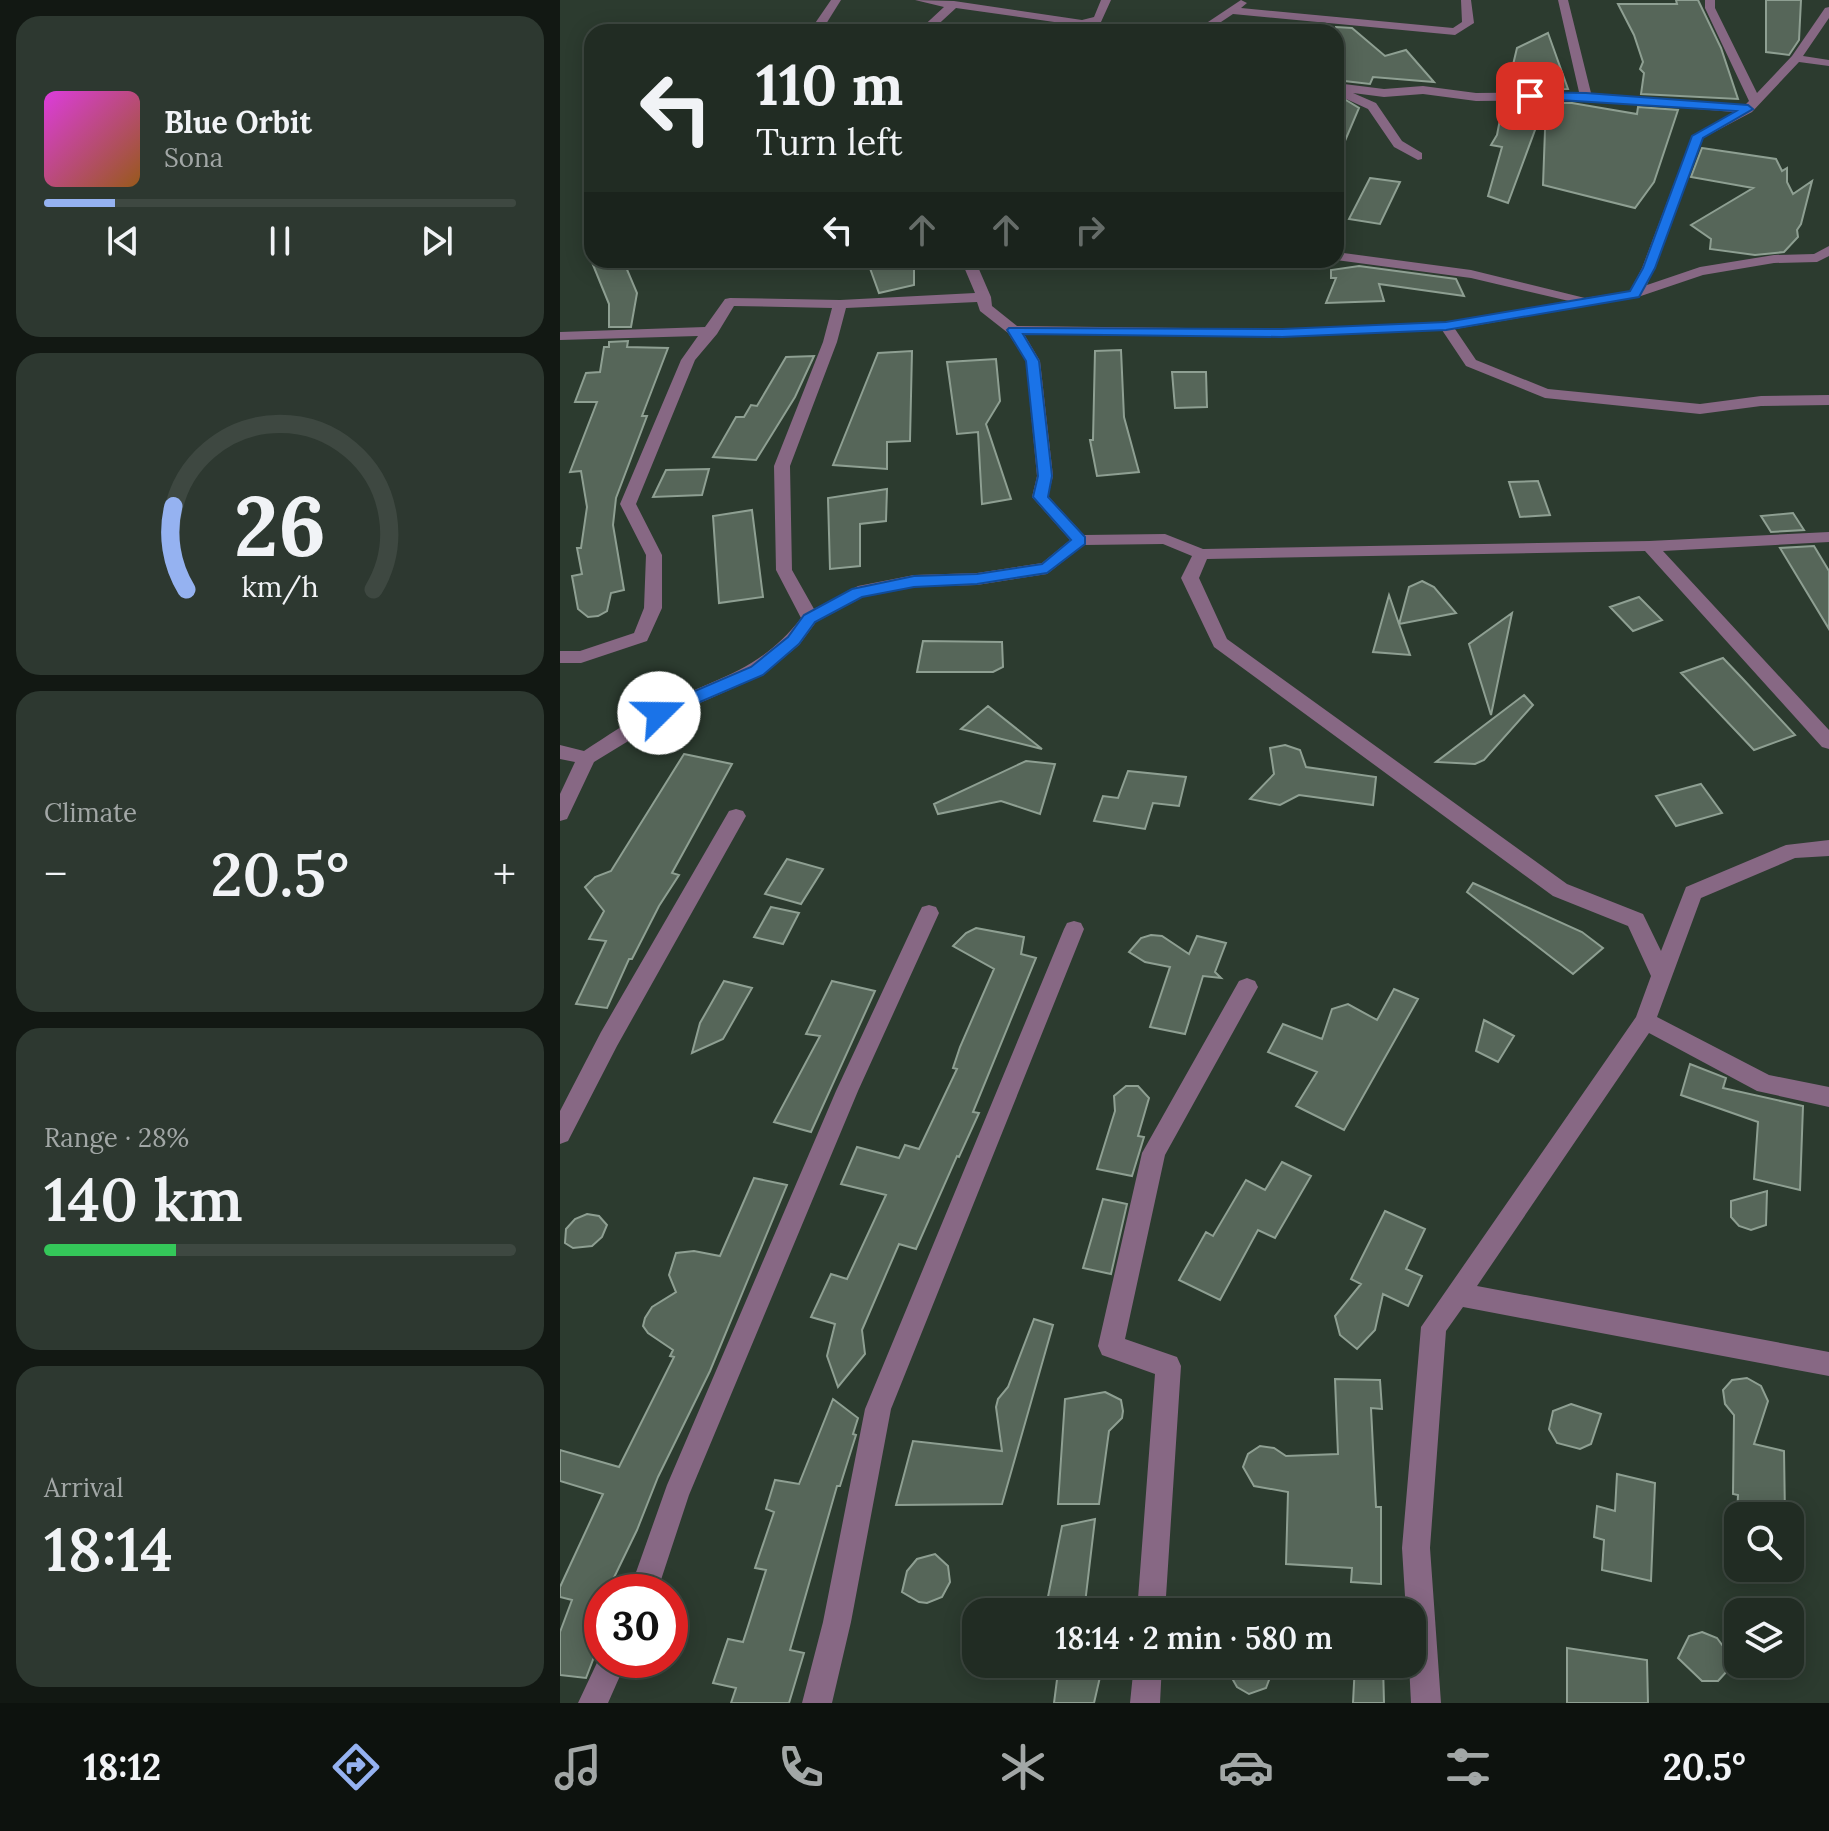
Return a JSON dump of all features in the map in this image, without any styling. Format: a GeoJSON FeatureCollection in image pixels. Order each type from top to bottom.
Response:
{"type":"FeatureCollection","features":[{"type":"Feature","properties":{"kind":"street"},"geometry":{"type":"LineString","coordinates":[[820,24],[836,0]]}},
{"type":"Feature","properties":{"kind":"street"},"geometry":{"type":"LineString","coordinates":[[920,0],[1012,6],[1069,22],[1096,24]]}},
{"type":"Feature","properties":{"kind":"street"},"geometry":{"type":"LineString","coordinates":[[1092,22],[1103,14],[1106,0]]}},
{"type":"Feature","properties":{"kind":"street"},"geometry":{"type":"LineString","coordinates":[[1212,24],[1244,0]]}},
{"type":"Feature","properties":{"kind":"street"},"geometry":{"type":"LineString","coordinates":[[1233,11],[1316,14],[1455,32],[1468,23],[1466,0]]}},
{"type":"Feature","properties":{"kind":"street"},"geometry":{"type":"LineString","coordinates":[[1563,0],[1586,96]]}},
{"type":"Feature","properties":{"kind":"street"},"geometry":{"type":"LineString","coordinates":[[1710,0],[1710,8],[1751,104]]}},
{"type":"Feature","properties":{"kind":"street"},"geometry":{"type":"LineString","coordinates":[[932,24],[954,4]]}},
{"type":"Feature","properties":{"kind":"street"},"geometry":{"type":"LineString","coordinates":[[1635,294],[1649,268],[1698,136],[1751,104],[1796,58],[1829,10]]}},
{"type":"Feature","properties":{"kind":"street"},"geometry":{"type":"LineString","coordinates":[[1796,58],[1829,63]]}},
{"type":"Feature","properties":{"kind":"street"},"geometry":{"type":"LineString","coordinates":[[1344,90],[1384,93],[1423,90],[1476,97],[1586,96],[1751,104]]}},
{"type":"Feature","properties":{"kind":"street"},"geometry":{"type":"LineString","coordinates":[[1344,94],[1372,106],[1398,144],[1418,156]]}},
{"type":"Feature","properties":{"kind":"street"},"geometry":{"type":"LineString","coordinates":[[1014,330],[1282,333],[1446,326],[1635,294],[1700,271],[1774,259],[1817,258],[1829,250]]}},
{"type":"Feature","properties":{"kind":"street"},"geometry":{"type":"LineString","coordinates":[[1344,257],[1471,274],[1589,301]]}},
{"type":"Feature","properties":{"kind":"street"},"geometry":{"type":"LineString","coordinates":[[971,268],[984,297],[985,308],[1014,330],[1033,361],[1045,476],[1040,497],[1080,540]]}},
{"type":"Feature","properties":{"kind":"street"},"geometry":{"type":"LineString","coordinates":[[560,657],[581,657],[641,637],[653,608],[654,555],[628,504],[688,360],[712,331],[730,302],[840,304],[984,297]]}},
{"type":"Feature","properties":{"kind":"street"},"geometry":{"type":"LineString","coordinates":[[810,618],[784,570],[782,466],[830,342],[840,304]]}},
{"type":"Feature","properties":{"kind":"street"},"geometry":{"type":"LineString","coordinates":[[1446,326],[1471,363],[1545,393],[1700,409],[1761,401],[1829,400]]}},
{"type":"Feature","properties":{"kind":"street"},"geometry":{"type":"LineString","coordinates":[[560,336],[712,331]]}},
{"type":"Feature","properties":{"kind":"street"},"geometry":{"type":"LineString","coordinates":[[560,814],[587,758],[659,713],[757,671],[793,641],[810,618],[858,592],[914,581],[977,579],[1047,568],[1080,540],[1165,539],[1201,554],[1649,546],[1829,537]]}},
{"type":"Feature","properties":{"kind":"street"},"geometry":{"type":"LineString","coordinates":[[1649,546],[1829,742]]}},
{"type":"Feature","properties":{"kind":"street"},"geometry":{"type":"LineString","coordinates":[[1201,554],[1190,578],[1220,643],[1560,890],[1636,920],[1662,976]]}},
{"type":"Feature","properties":{"kind":"street"},"geometry":{"type":"LineString","coordinates":[[560,752],[587,758]]}},
{"type":"Feature","properties":{"kind":"street"},"geometry":{"type":"LineString","coordinates":[[560,1134],[609,1039],[736,816]]}},
{"type":"Feature","properties":{"kind":"street"},"geometry":{"type":"LineString","coordinates":[[1426,1703],[1416,1548],[1434,1327],[1645,1021],[1693,893],[1793,850],[1829,848]]}},
{"type":"Feature","properties":{"kind":"street"},"geometry":{"type":"LineString","coordinates":[[649,1574],[676,1494],[847,1091],[929,913]]}},
{"type":"Feature","properties":{"kind":"street"},"geometry":{"type":"LineString","coordinates":[[817,1703],[837,1622],[878,1409],[1074,929]]}},
{"type":"Feature","properties":{"kind":"street"},"geometry":{"type":"LineString","coordinates":[[1152,1598],[1168,1366],[1111,1346],[1154,1153],[1247,987]]}},
{"type":"Feature","properties":{"kind":"street"},"geometry":{"type":"LineString","coordinates":[[1645,1021],[1765,1084],[1829,1097]]}},
{"type":"Feature","properties":{"kind":"street"},"geometry":{"type":"LineString","coordinates":[[1458,1294],[1829,1364]]}},
{"type":"Feature","properties":{"kind":"street"},"geometry":{"type":"LineString","coordinates":[[593,1703],[605,1678]]}},
{"type":"Feature","properties":{"kind":"street"},"geometry":{"type":"LineString","coordinates":[[1145,1703],[1147,1678]]}},
{"type":"Feature","properties":{"kind":"building"},"geometry":{"type":"Polygon","coordinates":[[[1676,0],[1698,0],[1721,48],[1738,99],[1641,94],[1644,73],[1640,69],[1643,62],[1634,35],[1618,4],[1677,4],[1676,0]]]}},
{"type":"Feature","properties":{"kind":"building"},"geometry":{"type":"Polygon","coordinates":[[[1766,0],[1801,0],[1799,40],[1789,55],[1766,52],[1766,0]]]}},
{"type":"Feature","properties":{"kind":"building"},"geometry":{"type":"Polygon","coordinates":[[[1344,28],[1352,28],[1385,56],[1406,50],[1434,82],[1373,77],[1370,84],[1344,81],[1344,28]]]}},
{"type":"Feature","properties":{"kind":"building"},"geometry":{"type":"Polygon","coordinates":[[[1548,33],[1568,89],[1507,90],[1517,48],[1548,33]]]}},
{"type":"Feature","properties":{"kind":"building"},"geometry":{"type":"Polygon","coordinates":[[[1344,99],[1359,108],[1344,143],[1344,99]]]}},
{"type":"Feature","properties":{"kind":"building"},"geometry":{"type":"Polygon","coordinates":[[[1545,103],[1508,203],[1488,196],[1502,147],[1491,145],[1497,135],[1503,104],[1545,103]]]}},
{"type":"Feature","properties":{"kind":"building"},"geometry":{"type":"Polygon","coordinates":[[[1546,103],[1572,103],[1637,114],[1638,107],[1678,110],[1654,182],[1635,208],[1543,185],[1546,103]]]}},
{"type":"Feature","properties":{"kind":"building"},"geometry":{"type":"Polygon","coordinates":[[[1702,148],[1776,159],[1782,171],[1787,168],[1787,182],[1793,194],[1812,181],[1797,230],[1798,237],[1784,252],[1755,255],[1710,249],[1711,239],[1691,225],[1753,188],[1691,177],[1702,148]]]}},
{"type":"Feature","properties":{"kind":"building"},"geometry":{"type":"Polygon","coordinates":[[[1370,178],[1400,182],[1380,224],[1349,219],[1370,178]]]}},
{"type":"Feature","properties":{"kind":"building"},"geometry":{"type":"Polygon","coordinates":[[[1359,266],[1456,279],[1464,296],[1379,284],[1384,301],[1326,303],[1336,278],[1331,278],[1331,270],[1359,266]]]}},
{"type":"Feature","properties":{"kind":"building"},"geometry":{"type":"Polygon","coordinates":[[[594,268],[626,268],[637,293],[631,327],[609,327],[609,304],[594,268]]]}},
{"type":"Feature","properties":{"kind":"building"},"geometry":{"type":"Polygon","coordinates":[[[870,268],[914,268],[914,285],[879,293],[870,268]]]}},
{"type":"Feature","properties":{"kind":"building"},"geometry":{"type":"Polygon","coordinates":[[[628,341],[627,347],[668,348],[642,416],[647,416],[616,498],[613,525],[624,590],[611,593],[607,611],[588,617],[578,609],[572,576],[582,574],[577,548],[581,548],[587,507],[581,471],[570,472],[597,402],[575,402],[586,373],[600,372],[604,347],[609,347],[609,342],[628,341]]]}},
{"type":"Feature","properties":{"kind":"building"},"geometry":{"type":"Polygon","coordinates":[[[1121,350],[1124,417],[1139,472],[1097,476],[1090,440],[1093,440],[1095,351],[1121,350]]]}},
{"type":"Feature","properties":{"kind":"building"},"geometry":{"type":"Polygon","coordinates":[[[912,351],[910,441],[887,442],[887,469],[833,465],[878,353],[912,351]]]}},
{"type":"Feature","properties":{"kind":"building"},"geometry":{"type":"Polygon","coordinates":[[[814,356],[795,397],[756,460],[713,457],[736,417],[744,417],[751,405],[757,406],[786,357],[814,356]]]}},
{"type":"Feature","properties":{"kind":"building"},"geometry":{"type":"Polygon","coordinates":[[[996,359],[1000,401],[986,424],[1011,499],[982,504],[978,432],[957,434],[947,362],[996,359]]]}},
{"type":"Feature","properties":{"kind":"building"},"geometry":{"type":"Polygon","coordinates":[[[1172,372],[1206,372],[1207,407],[1175,408],[1172,372]]]}},
{"type":"Feature","properties":{"kind":"building"},"geometry":{"type":"Polygon","coordinates":[[[709,469],[702,495],[653,497],[666,470],[709,469]]]}},
{"type":"Feature","properties":{"kind":"building"},"geometry":{"type":"Polygon","coordinates":[[[1538,481],[1550,515],[1520,517],[1509,482],[1538,481]]]}},
{"type":"Feature","properties":{"kind":"building"},"geometry":{"type":"Polygon","coordinates":[[[887,489],[886,521],[860,524],[860,566],[830,569],[828,498],[887,489]]]}},
{"type":"Feature","properties":{"kind":"building"},"geometry":{"type":"Polygon","coordinates":[[[752,510],[763,597],[719,603],[713,516],[752,510]]]}},
{"type":"Feature","properties":{"kind":"building"},"geometry":{"type":"Polygon","coordinates":[[[1793,513],[1804,530],[1771,532],[1761,516],[1793,513]]]}},
{"type":"Feature","properties":{"kind":"building"},"geometry":{"type":"Polygon","coordinates":[[[1814,546],[1829,571],[1829,629],[1780,548],[1814,546]]]}},
{"type":"Feature","properties":{"kind":"building"},"geometry":{"type":"Polygon","coordinates":[[[1422,581],[1434,587],[1456,613],[1399,624],[1409,587],[1422,581]]]}},
{"type":"Feature","properties":{"kind":"building"},"geometry":{"type":"Polygon","coordinates":[[[1389,595],[1410,655],[1373,652],[1389,595]]]}},
{"type":"Feature","properties":{"kind":"building"},"geometry":{"type":"Polygon","coordinates":[[[1639,597],[1662,620],[1633,631],[1610,607],[1639,597]]]}},
{"type":"Feature","properties":{"kind":"building"},"geometry":{"type":"Polygon","coordinates":[[[1512,613],[1491,715],[1469,644],[1512,613]]]}},
{"type":"Feature","properties":{"kind":"building"},"geometry":{"type":"Polygon","coordinates":[[[923,641],[1002,642],[1003,667],[993,672],[917,672],[923,641]]]}},
{"type":"Feature","properties":{"kind":"building"},"geometry":{"type":"Polygon","coordinates":[[[1723,658],[1795,735],[1754,750],[1681,673],[1723,658]]]}},
{"type":"Feature","properties":{"kind":"building"},"geometry":{"type":"Polygon","coordinates":[[[1524,695],[1533,705],[1484,760],[1475,764],[1436,762],[1524,695]]]}},
{"type":"Feature","properties":{"kind":"building"},"geometry":{"type":"Polygon","coordinates":[[[988,706],[1042,749],[961,729],[988,706]]]}},
{"type":"Feature","properties":{"kind":"building"},"geometry":{"type":"Polygon","coordinates":[[[1285,745],[1300,750],[1306,767],[1376,777],[1373,805],[1299,795],[1280,805],[1250,799],[1274,774],[1270,748],[1285,745]]]}},
{"type":"Feature","properties":{"kind":"building"},"geometry":{"type":"Polygon","coordinates":[[[684,754],[732,764],[672,873],[679,875],[632,959],[629,959],[607,1008],[576,1004],[606,941],[589,939],[604,911],[585,887],[595,877],[611,871],[684,754]]]}},
{"type":"Feature","properties":{"kind":"building"},"geometry":{"type":"Polygon","coordinates":[[[1026,761],[1055,764],[1040,814],[1001,801],[938,814],[934,804],[1026,761]]]}},
{"type":"Feature","properties":{"kind":"building"},"geometry":{"type":"Polygon","coordinates":[[[1128,771],[1186,777],[1179,806],[1153,803],[1145,829],[1094,821],[1103,796],[1118,798],[1128,771]]]}},
{"type":"Feature","properties":{"kind":"building"},"geometry":{"type":"Polygon","coordinates":[[[1701,784],[1722,813],[1676,826],[1656,796],[1701,784]]]}},
{"type":"Feature","properties":{"kind":"building"},"geometry":{"type":"Polygon","coordinates":[[[787,859],[823,869],[801,904],[765,894],[787,859]]]}},
{"type":"Feature","properties":{"kind":"building"},"geometry":{"type":"Polygon","coordinates":[[[1473,883],[1582,932],[1603,948],[1573,974],[1467,892],[1473,883]]]}},
{"type":"Feature","properties":{"kind":"building"},"geometry":{"type":"Polygon","coordinates":[[[771,907],[799,913],[783,944],[754,937],[771,907]]]}},
{"type":"Feature","properties":{"kind":"building"},"geometry":{"type":"Polygon","coordinates":[[[976,928],[1024,937],[1021,954],[1036,958],[973,1112],[979,1113],[959,1157],[916,1249],[899,1244],[862,1330],[865,1354],[838,1387],[827,1356],[835,1324],[811,1317],[831,1274],[847,1279],[886,1195],[841,1184],[857,1147],[899,1158],[905,1145],[919,1149],[957,1069],[953,1068],[960,1047],[994,969],[953,946],[976,928]]]}},
{"type":"Feature","properties":{"kind":"building"},"geometry":{"type":"Polygon","coordinates":[[[1162,936],[1189,954],[1197,936],[1226,943],[1215,972],[1221,978],[1203,976],[1185,1034],[1150,1027],[1170,967],[1145,962],[1129,952],[1141,938],[1162,936]]]}},
{"type":"Feature","properties":{"kind":"building"},"geometry":{"type":"Polygon","coordinates":[[[724,981],[752,988],[723,1039],[692,1053],[700,1023],[724,981]]]}},
{"type":"Feature","properties":{"kind":"building"},"geometry":{"type":"Polygon","coordinates":[[[832,981],[875,991],[811,1132],[774,1122],[820,1036],[806,1034],[832,981]]]}},
{"type":"Feature","properties":{"kind":"building"},"geometry":{"type":"Polygon","coordinates":[[[1394,989],[1418,999],[1344,1130],[1296,1106],[1317,1072],[1268,1052],[1283,1024],[1322,1039],[1332,1009],[1348,1004],[1377,1020],[1394,989]]]}},
{"type":"Feature","properties":{"kind":"building"},"geometry":{"type":"Polygon","coordinates":[[[1484,1020],[1514,1036],[1498,1062],[1476,1051],[1484,1020]]]}},
{"type":"Feature","properties":{"kind":"building"},"geometry":{"type":"Polygon","coordinates":[[[1690,1064],[1726,1078],[1723,1088],[1803,1106],[1800,1190],[1754,1179],[1758,1122],[1681,1095],[1690,1064]]]}},
{"type":"Feature","properties":{"kind":"building"},"geometry":{"type":"Polygon","coordinates":[[[1126,1086],[1138,1086],[1149,1098],[1138,1136],[1144,1137],[1132,1176],[1097,1169],[1115,1111],[1114,1096],[1126,1086]]]}},
{"type":"Feature","properties":{"kind":"building"},"geometry":{"type":"Polygon","coordinates":[[[1282,1162],[1311,1176],[1275,1238],[1258,1230],[1220,1300],[1179,1280],[1206,1232],[1213,1236],[1246,1180],[1265,1190],[1282,1162]]]}},
{"type":"Feature","properties":{"kind":"building"},"geometry":{"type":"Polygon","coordinates":[[[754,1178],[787,1185],[710,1371],[658,1477],[616,1574],[584,1574],[584,1678],[560,1675],[560,1632],[572,1600],[560,1597],[560,1587],[603,1494],[560,1481],[560,1450],[619,1467],[674,1357],[670,1356],[673,1350],[643,1326],[652,1307],[676,1292],[669,1275],[676,1253],[694,1251],[720,1256],[754,1178]]]}},
{"type":"Feature","properties":{"kind":"building"},"geometry":{"type":"Polygon","coordinates":[[[1767,1191],[1766,1225],[1751,1230],[1739,1226],[1731,1217],[1731,1201],[1767,1191]]]}},
{"type":"Feature","properties":{"kind":"building"},"geometry":{"type":"Polygon","coordinates":[[[1103,1199],[1127,1204],[1111,1274],[1083,1268],[1103,1199]]]}},
{"type":"Feature","properties":{"kind":"building"},"geometry":{"type":"Polygon","coordinates":[[[1385,1211],[1425,1229],[1406,1269],[1422,1276],[1408,1306],[1383,1294],[1375,1330],[1357,1349],[1340,1335],[1335,1316],[1361,1284],[1351,1279],[1385,1211]]]}},
{"type":"Feature","properties":{"kind":"building"},"geometry":{"type":"Polygon","coordinates":[[[587,1214],[599,1216],[607,1225],[602,1237],[592,1246],[573,1248],[565,1243],[566,1229],[575,1219],[587,1214]]]}},
{"type":"Feature","properties":{"kind":"building"},"geometry":{"type":"Polygon","coordinates":[[[1034,1319],[1053,1325],[1002,1504],[896,1505],[913,1441],[1002,1451],[996,1407],[998,1399],[1008,1387],[1034,1319]]]}},
{"type":"Feature","properties":{"kind":"building"},"geometry":{"type":"Polygon","coordinates":[[[1747,1378],[1761,1386],[1768,1401],[1754,1444],[1784,1451],[1785,1502],[1738,1502],[1738,1495],[1733,1494],[1734,1415],[1725,1404],[1723,1390],[1732,1380],[1747,1378]]]}},
{"type":"Feature","properties":{"kind":"building"},"geometry":{"type":"Polygon","coordinates":[[[1335,1379],[1380,1380],[1382,1409],[1371,1408],[1376,1507],[1381,1507],[1381,1584],[1351,1582],[1352,1568],[1286,1564],[1288,1492],[1254,1486],[1243,1467],[1248,1454],[1260,1446],[1274,1448],[1286,1456],[1338,1454],[1335,1379]]]}},
{"type":"Feature","properties":{"kind":"building"},"geometry":{"type":"Polygon","coordinates":[[[1105,1392],[1121,1400],[1123,1411],[1122,1418],[1109,1431],[1099,1504],[1058,1504],[1065,1399],[1105,1392]]]}},
{"type":"Feature","properties":{"kind":"building"},"geometry":{"type":"Polygon","coordinates":[[[833,1399],[858,1418],[853,1434],[856,1435],[840,1486],[837,1486],[790,1650],[804,1653],[789,1703],[731,1703],[736,1688],[713,1683],[728,1639],[743,1642],[766,1570],[755,1568],[774,1512],[766,1509],[775,1480],[799,1484],[833,1399]]]}},
{"type":"Feature","properties":{"kind":"building"},"geometry":{"type":"Polygon","coordinates":[[[1571,1404],[1601,1414],[1591,1444],[1580,1449],[1557,1443],[1549,1429],[1553,1411],[1571,1404]]]}},
{"type":"Feature","properties":{"kind":"building"},"geometry":{"type":"Polygon","coordinates":[[[1617,1474],[1655,1483],[1651,1581],[1602,1570],[1604,1540],[1594,1537],[1597,1506],[1615,1511],[1617,1474]]]}},
{"type":"Feature","properties":{"kind":"building"},"geometry":{"type":"Polygon","coordinates":[[[1095,1519],[1086,1598],[1048,1598],[1062,1526],[1095,1519]]]}},
{"type":"Feature","properties":{"kind":"building"},"geometry":{"type":"Polygon","coordinates":[[[935,1554],[948,1566],[950,1582],[942,1597],[927,1603],[919,1602],[902,1592],[907,1571],[917,1559],[935,1554]]]}},
{"type":"Feature","properties":{"kind":"building"},"geometry":{"type":"Polygon","coordinates":[[[1702,1632],[1717,1638],[1724,1648],[1724,1674],[1718,1681],[1702,1681],[1678,1658],[1689,1636],[1702,1632]]]}},
{"type":"Feature","properties":{"kind":"building"},"geometry":{"type":"Polygon","coordinates":[[[1567,1648],[1647,1660],[1648,1703],[1567,1703],[1567,1648]]]}},
{"type":"Feature","properties":{"kind":"building"},"geometry":{"type":"Polygon","coordinates":[[[1057,1678],[1100,1678],[1094,1703],[1054,1703],[1057,1678]]]}},
{"type":"Feature","properties":{"kind":"building"},"geometry":{"type":"Polygon","coordinates":[[[1232,1678],[1270,1678],[1266,1688],[1249,1694],[1237,1687],[1232,1678]]]}},
{"type":"Feature","properties":{"kind":"building"},"geometry":{"type":"Polygon","coordinates":[[[1354,1678],[1383,1678],[1384,1703],[1353,1703],[1354,1678]]]}},
{"type":"Feature","properties":{"kind":"route"},"geometry":{"type":"LineString","coordinates":[[659,713],[757,671],[793,641],[810,618],[858,592],[914,581],[977,579],[1047,568],[1080,540],[1058,520],[1040,497],[1045,476],[1033,361],[1014,330],[1282,333],[1446,326],[1635,294],[1649,268],[1698,136],[1748,109],[1586,96],[1530,96]]}}]}
